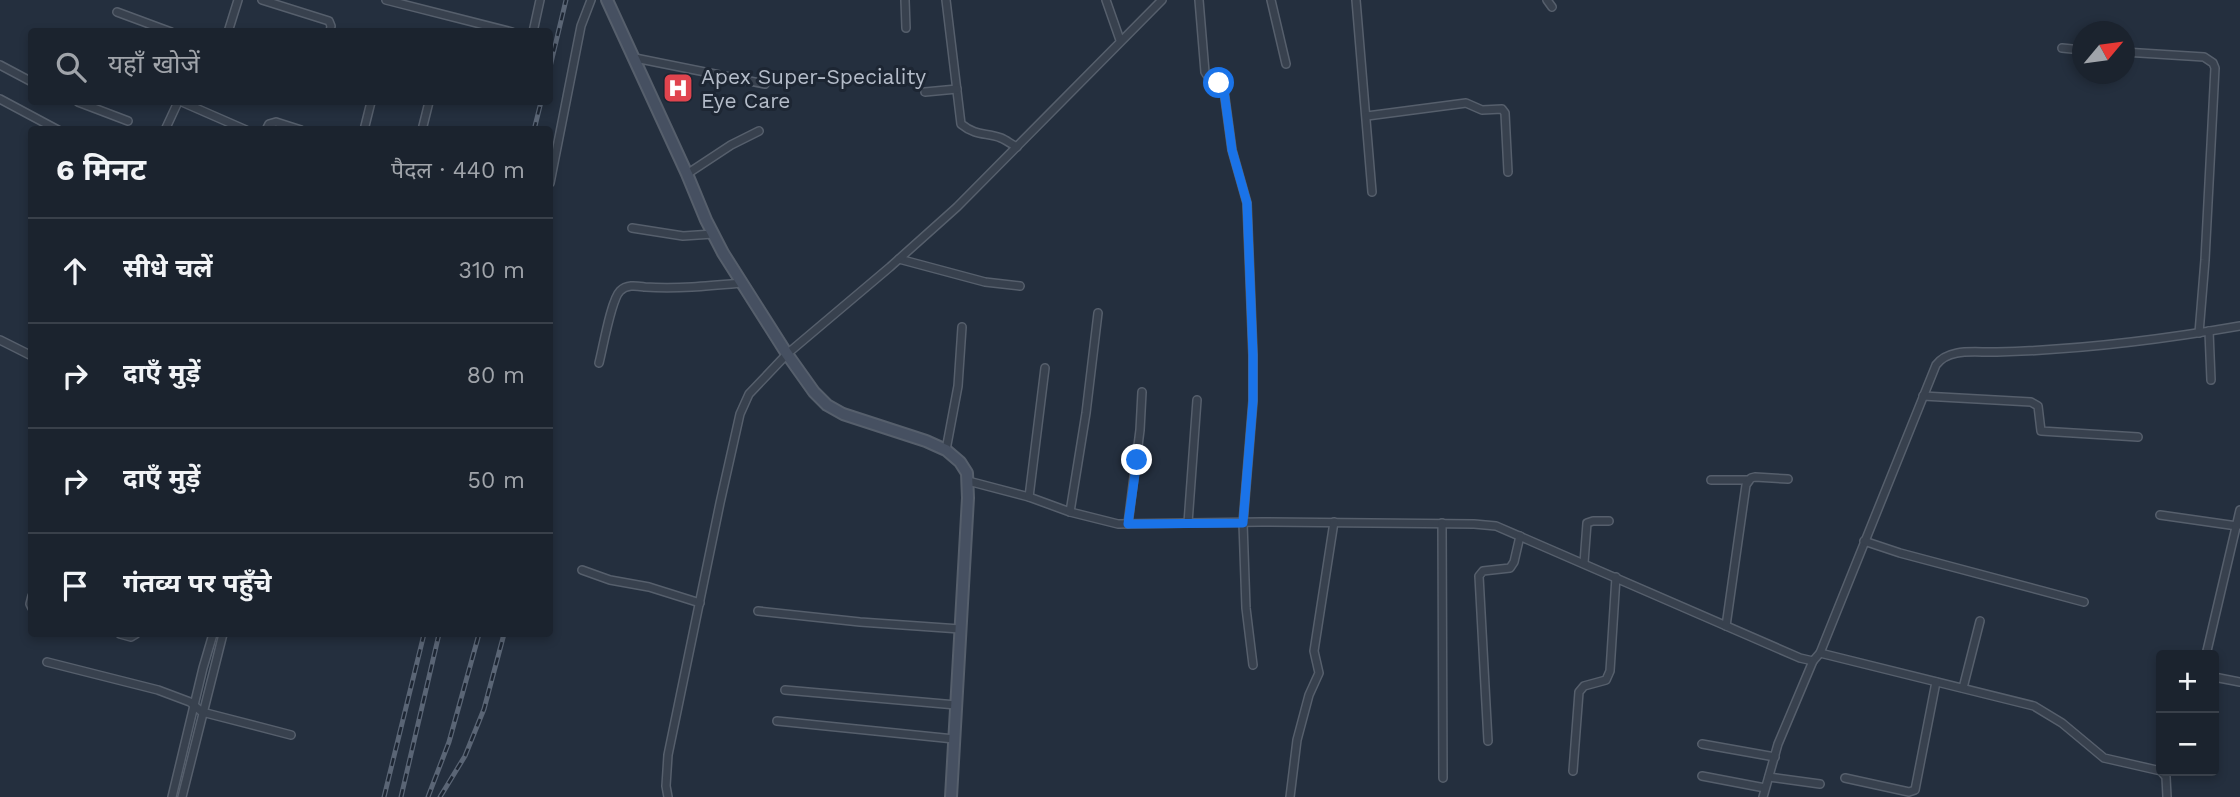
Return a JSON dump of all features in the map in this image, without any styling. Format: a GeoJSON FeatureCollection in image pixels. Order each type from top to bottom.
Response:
{"type":"FeatureCollection","features":[{"type":"Feature","properties":{"kind":"street"},"geometry":{"type":"LineString","coordinates":[[229,28],[238,0]]}},
{"type":"Feature","properties":{"kind":"street"},"geometry":{"type":"LineString","coordinates":[[261,0],[329,21],[331,28]]}},
{"type":"Feature","properties":{"kind":"street"},"geometry":{"type":"LineString","coordinates":[[386,0],[496,28]]}},
{"type":"Feature","properties":{"kind":"street"},"geometry":{"type":"LineString","coordinates":[[534,28],[540,0]]}},
{"type":"Feature","properties":{"kind":"street"},"geometry":{"type":"LineString","coordinates":[[553,168],[581,26],[591,0]]}},
{"type":"Feature","properties":{"kind":"street"},"geometry":{"type":"LineString","coordinates":[[607,0],[713,234],[787,354],[814,392],[827,405],[844,414],[946,450],[960,462],[967,473],[951,797]]}},
{"type":"Feature","properties":{"kind":"street"},"geometry":{"type":"LineString","coordinates":[[905,0],[906,28]]}},
{"type":"Feature","properties":{"kind":"street"},"geometry":{"type":"LineString","coordinates":[[946,0],[961,124],[984,136],[999,137],[1017,147]]}},
{"type":"Feature","properties":{"kind":"street"},"geometry":{"type":"LineString","coordinates":[[1106,0],[1120,40]]}},
{"type":"Feature","properties":{"kind":"street"},"geometry":{"type":"LineString","coordinates":[[668,797],[668,755],[740,414],[749,394],[787,354],[957,207],[1162,0]]}},
{"type":"Feature","properties":{"kind":"street"},"geometry":{"type":"LineString","coordinates":[[1199,0],[1205,72],[1222,86],[1224,91],[1232,150],[1247,203],[1253,389],[1243,523],[1246,608],[1253,665]]}},
{"type":"Feature","properties":{"kind":"street"},"geometry":{"type":"LineString","coordinates":[[1271,0],[1286,64]]}},
{"type":"Feature","properties":{"kind":"street"},"geometry":{"type":"LineString","coordinates":[[1356,0],[1372,192]]}},
{"type":"Feature","properties":{"kind":"street"},"geometry":{"type":"LineString","coordinates":[[117,12],[160,28]]}},
{"type":"Feature","properties":{"kind":"street"},"geometry":{"type":"LineString","coordinates":[[2062,48],[2072,49]]}},
{"type":"Feature","properties":{"kind":"street"},"geometry":{"type":"LineString","coordinates":[[2135,53],[2204,57],[2213,63],[2215,68],[2199,333]]}},
{"type":"Feature","properties":{"kind":"street"},"geometry":{"type":"LineString","coordinates":[[635,58],[765,84]]}},
{"type":"Feature","properties":{"kind":"street"},"geometry":{"type":"LineString","coordinates":[[0,65],[28,80]]}},
{"type":"Feature","properties":{"kind":"street"},"geometry":{"type":"LineString","coordinates":[[925,92],[957,89]]}},
{"type":"Feature","properties":{"kind":"street"},"geometry":{"type":"LineString","coordinates":[[0,99],[51,126]]}},
{"type":"Feature","properties":{"kind":"street"},"geometry":{"type":"LineString","coordinates":[[1367,116],[1466,103],[1482,110],[1502,108],[1505,113],[1508,172]]}},
{"type":"Feature","properties":{"kind":"street"},"geometry":{"type":"LineString","coordinates":[[86,105],[128,121]]}},
{"type":"Feature","properties":{"kind":"street"},"geometry":{"type":"LineString","coordinates":[[167,126],[178,105]]}},
{"type":"Feature","properties":{"kind":"street"},"geometry":{"type":"LineString","coordinates":[[188,105],[237,126]]}},
{"type":"Feature","properties":{"kind":"street"},"geometry":{"type":"LineString","coordinates":[[200,110],[202,105]]}},
{"type":"Feature","properties":{"kind":"street"},"geometry":{"type":"LineString","coordinates":[[365,126],[370,105]]}},
{"type":"Feature","properties":{"kind":"street"},"geometry":{"type":"LineString","coordinates":[[423,126],[428,105]]}},
{"type":"Feature","properties":{"kind":"street"},"geometry":{"type":"LineString","coordinates":[[268,126],[274,122],[288,126]]}},
{"type":"Feature","properties":{"kind":"street"},"geometry":{"type":"LineString","coordinates":[[687,174],[731,145],[759,131]]}},
{"type":"Feature","properties":{"kind":"street"},"geometry":{"type":"LineString","coordinates":[[632,228],[683,236],[713,234]]}},
{"type":"Feature","properties":{"kind":"street"},"geometry":{"type":"LineString","coordinates":[[899,259],[985,282],[1020,286]]}},
{"type":"Feature","properties":{"kind":"street"},"geometry":{"type":"LineString","coordinates":[[599,363],[613,307],[622,289],[632,285],[679,289],[742,283]]}},
{"type":"Feature","properties":{"kind":"street"},"geometry":{"type":"LineString","coordinates":[[1070,512],[1098,313]]}},
{"type":"Feature","properties":{"kind":"street"},"geometry":{"type":"LineString","coordinates":[[1763,797],[1785,726],[1813,661],[1820,653],[1940,359],[1952,354],[2081,347],[2240,326]]}},
{"type":"Feature","properties":{"kind":"street"},"geometry":{"type":"LineString","coordinates":[[946,450],[958,386],[962,327]]}},
{"type":"Feature","properties":{"kind":"street"},"geometry":{"type":"LineString","coordinates":[[2209,331],[2211,380]]}},
{"type":"Feature","properties":{"kind":"street"},"geometry":{"type":"LineString","coordinates":[[0,340],[28,354]]}},
{"type":"Feature","properties":{"kind":"street"},"geometry":{"type":"LineString","coordinates":[[1029,497],[1045,368]]}},
{"type":"Feature","properties":{"kind":"street"},"geometry":{"type":"LineString","coordinates":[[1128,524],[1142,392]]}},
{"type":"Feature","properties":{"kind":"street"},"geometry":{"type":"LineString","coordinates":[[1923,396],[2031,402],[2038,406],[2041,431],[2138,438]]}},
{"type":"Feature","properties":{"kind":"street"},"geometry":{"type":"LineString","coordinates":[[1188,523],[1197,400]]}},
{"type":"Feature","properties":{"kind":"street"},"geometry":{"type":"LineString","coordinates":[[1711,480],[1748,480],[1755,477],[1788,479]]}},
{"type":"Feature","properties":{"kind":"street"},"geometry":{"type":"LineString","coordinates":[[1726,626],[1748,480]]}},
{"type":"Feature","properties":{"kind":"street"},"geometry":{"type":"LineString","coordinates":[[968,481],[1029,497],[1070,512],[1128,524],[1334,522],[1496,526],[1800,658],[1813,661]]}},
{"type":"Feature","properties":{"kind":"street"},"geometry":{"type":"LineString","coordinates":[[2207,650],[2240,510]]}},
{"type":"Feature","properties":{"kind":"street"},"geometry":{"type":"LineString","coordinates":[[2160,515],[2237,526]]}},
{"type":"Feature","properties":{"kind":"street"},"geometry":{"type":"LineString","coordinates":[[1584,563],[1587,523],[1609,521]]}},
{"type":"Feature","properties":{"kind":"street"},"geometry":{"type":"LineString","coordinates":[[1290,797],[1297,740],[1309,695],[1319,673],[1314,651],[1334,522]]}},
{"type":"Feature","properties":{"kind":"street"},"geometry":{"type":"LineString","coordinates":[[1442,523],[1443,778]]}},
{"type":"Feature","properties":{"kind":"street"},"geometry":{"type":"LineString","coordinates":[[1488,741],[1479,576],[1483,570],[1510,568],[1520,536]]}},
{"type":"Feature","properties":{"kind":"street"},"geometry":{"type":"LineString","coordinates":[[1864,541],[2084,602]]}},
{"type":"Feature","properties":{"kind":"street"},"geometry":{"type":"LineString","coordinates":[[2231,551],[2240,553]]}},
{"type":"Feature","properties":{"kind":"street"},"geometry":{"type":"LineString","coordinates":[[582,570],[699,603]]}},
{"type":"Feature","properties":{"kind":"street"},"geometry":{"type":"LineString","coordinates":[[1573,771],[1578,692],[1584,686],[1602,682],[1609,676],[1616,577]]}},
{"type":"Feature","properties":{"kind":"street"},"geometry":{"type":"LineString","coordinates":[[758,611],[960,629]]}},
{"type":"Feature","properties":{"kind":"street"},"geometry":{"type":"LineString","coordinates":[[1962,688],[1980,621]]}},
{"type":"Feature","properties":{"kind":"street"},"geometry":{"type":"LineString","coordinates":[[172,797],[212,637]]}},
{"type":"Feature","properties":{"kind":"street"},"geometry":{"type":"LineString","coordinates":[[182,797],[222,637]]}},
{"type":"Feature","properties":{"kind":"street"},"geometry":{"type":"LineString","coordinates":[[1820,653],[2035,706],[2062,723],[2104,758],[2156,770]]}},
{"type":"Feature","properties":{"kind":"street"},"geometry":{"type":"LineString","coordinates":[[47,662],[158,690],[182,698],[202,712],[291,734]]}},
{"type":"Feature","properties":{"kind":"street"},"geometry":{"type":"LineString","coordinates":[[2219,678],[2240,682]]}},
{"type":"Feature","properties":{"kind":"street"},"geometry":{"type":"LineString","coordinates":[[1845,778],[1909,792],[1915,790],[1936,682]]}},
{"type":"Feature","properties":{"kind":"street"},"geometry":{"type":"LineString","coordinates":[[785,690],[956,705]]}},
{"type":"Feature","properties":{"kind":"street"},"geometry":{"type":"LineString","coordinates":[[777,721],[954,739]]}},
{"type":"Feature","properties":{"kind":"street"},"geometry":{"type":"LineString","coordinates":[[1702,744],[1775,757]]}},
{"type":"Feature","properties":{"kind":"street"},"geometry":{"type":"LineString","coordinates":[[1702,776],[1765,788]]}},
{"type":"Feature","properties":{"kind":"street"},"geometry":{"type":"LineString","coordinates":[[2166,776],[2167,797]]}},
{"type":"Feature","properties":{"kind":"street"},"geometry":{"type":"LineString","coordinates":[[1769,777],[1820,784]]}},
{"type":"Feature","properties":{"kind":"railway"},"geometry":{"type":"LineString","coordinates":[[553,54],[566,0]]}},
{"type":"Feature","properties":{"kind":"railway"},"geometry":{"type":"LineString","coordinates":[[535,126],[540,105]]}},
{"type":"Feature","properties":{"kind":"railway"},"geometry":{"type":"LineString","coordinates":[[384,797],[423,637]]}},
{"type":"Feature","properties":{"kind":"railway"},"geometry":{"type":"LineString","coordinates":[[401,797],[438,637]]}},
{"type":"Feature","properties":{"kind":"railway"},"geometry":{"type":"LineString","coordinates":[[428,797],[449,742],[478,637]]}},
{"type":"Feature","properties":{"kind":"railway"},"geometry":{"type":"LineString","coordinates":[[440,797],[465,756],[484,709],[503,637]]}},
{"type":"Feature","properties":{"kind":"place","name":"Apex Super-Speciality Eye Care"},"geometry":{"type":"Point","coordinates":[678,88]}},
{"type":"Feature","properties":{"kind":"route"},"geometry":{"type":"LineString","coordinates":[[1137,460],[1128,524],[1243,523],[1253,401],[1247,203],[1234,160],[1224,91],[1219,83]]}}]}
